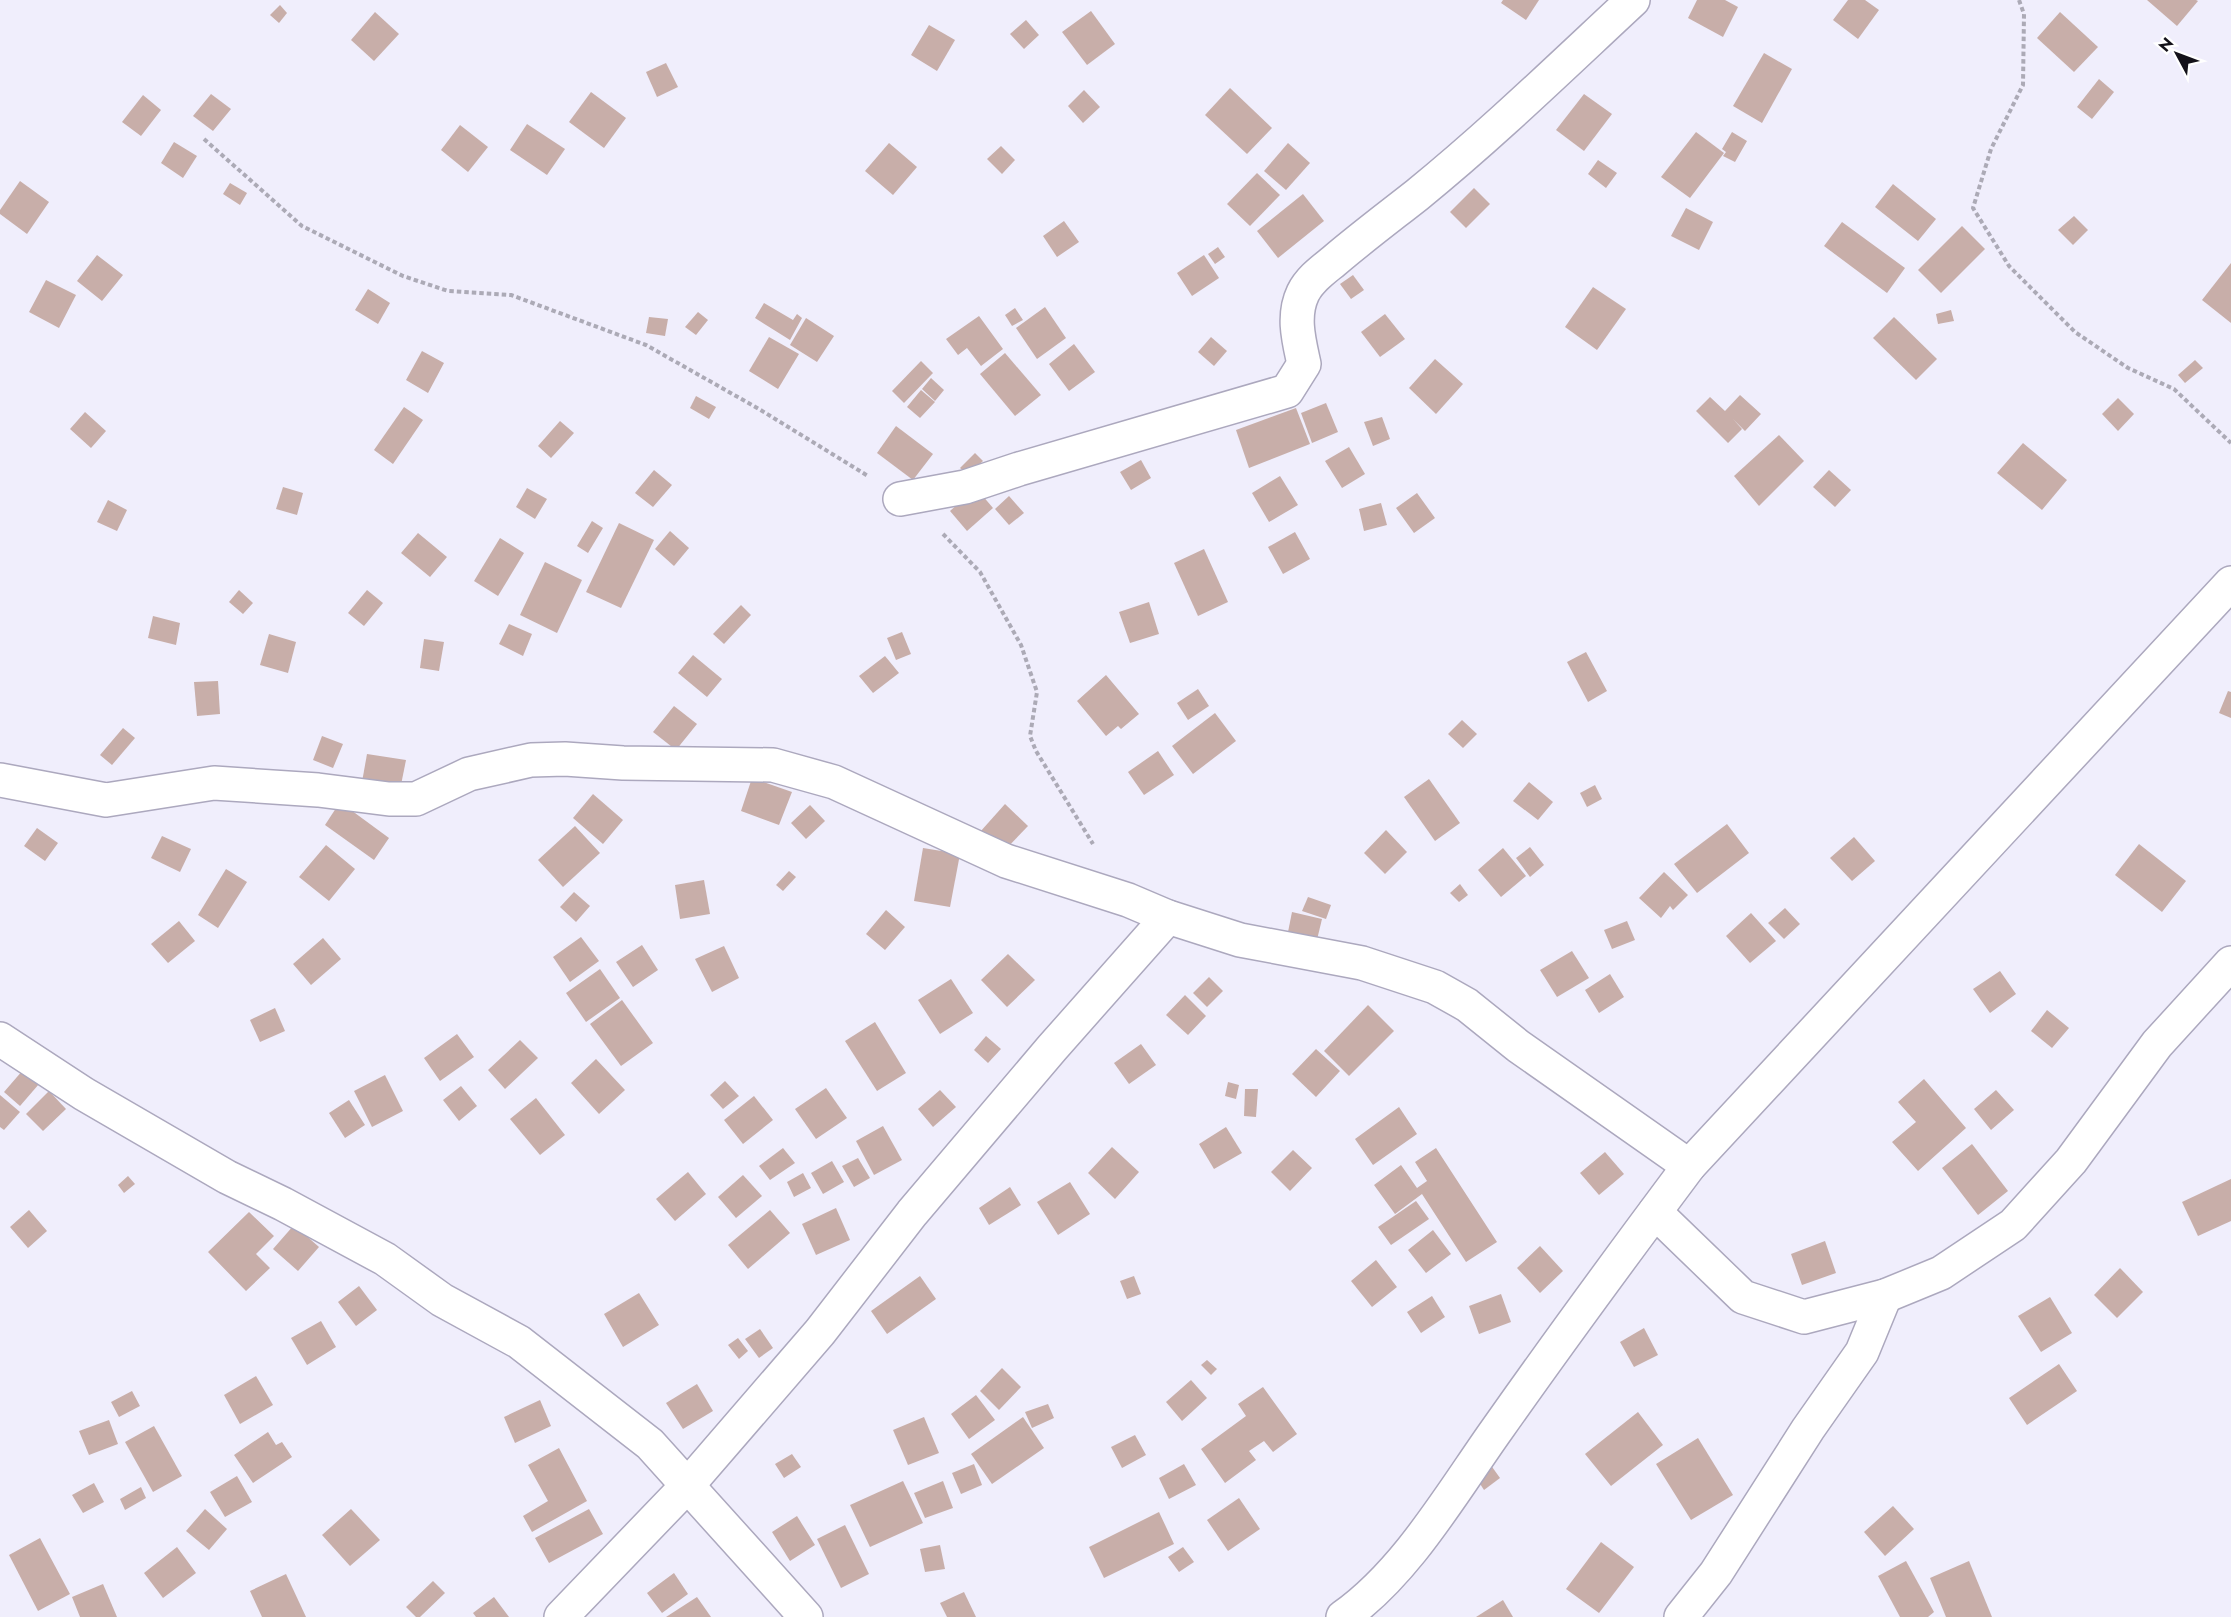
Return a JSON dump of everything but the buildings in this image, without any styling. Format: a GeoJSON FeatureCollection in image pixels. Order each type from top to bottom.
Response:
{"type":"FeatureCollection","features":[{"type":"Feature","properties":{"kind":"street"},"geometry":{"type":"LineString","coordinates":[[900,499],[965,487],[1287,391],[1304,364],[1297,329],[1297,312],[1303,294],[1312,280],[1417,195],[1516,109],[1634,0]]}},
{"type":"Feature","properties":{"kind":"street"},"geometry":{"type":"LineString","coordinates":[[1343,1617],[1363,1603],[1405,1560],[1527,1386],[1689,1166],[2231,583]]}},
{"type":"Feature","properties":{"kind":"street"},"geometry":{"type":"LineString","coordinates":[[0,780],[106,800],[214,783],[318,790],[389,799],[417,799],[469,774],[531,760],[772,765],[834,782],[1006,861],[1128,900],[1168,917],[1240,940],[1362,963],[1435,987],[1467,1005],[1518,1046],[1689,1166]]}},
{"type":"Feature","properties":{"kind":"street"},"geometry":{"type":"LineString","coordinates":[[561,1617],[687,1486],[820,1332],[912,1213],[1052,1048],[1168,917]]}},
{"type":"Feature","properties":{"kind":"street"},"geometry":{"type":"LineString","coordinates":[[1655,1212],[1743,1298],[1804,1317],[1885,1296],[1941,1273],[2013,1225],[2071,1161],[2157,1044],[2231,963]]}},
{"type":"Feature","properties":{"kind":"street"},"geometry":{"type":"LineString","coordinates":[[0,1038],[84,1094],[226,1177],[283,1204],[385,1258],[442,1300],[519,1342],[650,1444],[806,1617]]}},
{"type":"Feature","properties":{"kind":"street"},"geometry":{"type":"LineString","coordinates":[[1681,1617],[1716,1574],[1808,1429],[1862,1352],[1885,1296]]}},
{"type":"Feature","properties":{"kind":"path"},"geometry":{"type":"LineString","coordinates":[[2019,0],[2024,14],[2023,85],[1991,149],[1973,208],[2009,266],[2075,332],[2128,368],[2174,389],[2231,443]]}},
{"type":"Feature","properties":{"kind":"path"},"geometry":{"type":"LineString","coordinates":[[204,139],[302,226],[403,276],[448,291],[511,295],[646,345],[759,409],[874,479],[900,499],[949,539],[980,572],[1021,645],[1037,692],[1030,736],[1036,751],[1094,845]]}}]}
